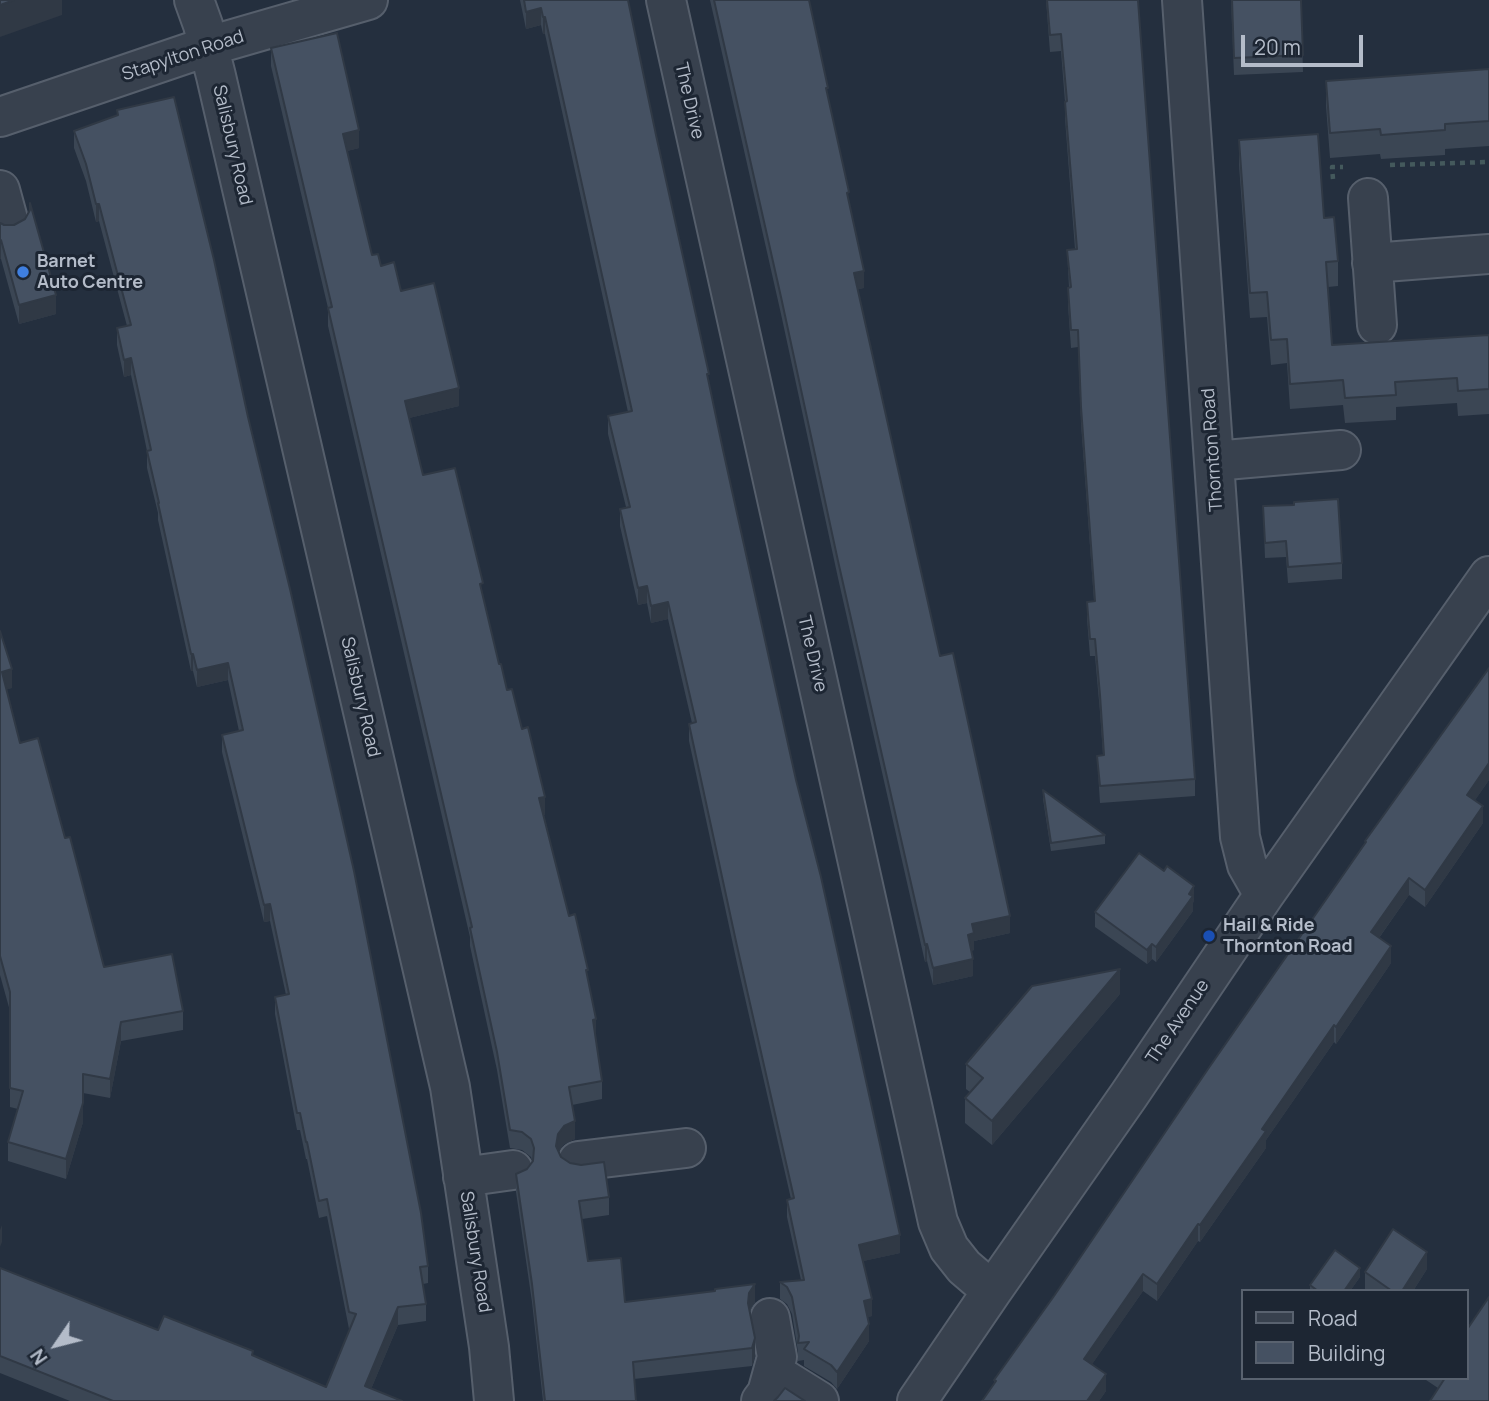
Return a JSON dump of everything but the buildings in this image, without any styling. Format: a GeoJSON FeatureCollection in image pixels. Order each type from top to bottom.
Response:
{"type":"FeatureCollection","features":[{"type":"Feature","properties":{"kind":"street","name":"Salisbury Road"},"geometry":{"type":"LineString","coordinates":[[194,0],[209,46],[450,1087],[489,1347],[494,1401]]}},
{"type":"Feature","properties":{"kind":"street","name":"Stapylton Road"},"geometry":{"type":"LineString","coordinates":[[0,117],[209,46],[368,0]]}},
{"type":"Feature","properties":{"kind":"street","name":"The Drive"},"geometry":{"type":"LineString","coordinates":[[666,0],[939,1222],[949,1248],[964,1267],[992,1290]]}},
{"type":"Feature","properties":{"kind":"street","name":"Thornton Road"},"geometry":{"type":"LineString","coordinates":[[1182,0],[1240,837],[1247,865],[1264,895]]}},
{"type":"Feature","properties":{"kind":"street"},"geometry":{"type":"LineString","coordinates":[[1368,198],[1377,325]]}},
{"type":"Feature","properties":{"kind":"street"},"geometry":{"type":"LineString","coordinates":[[1373,263],[1489,254]]}},
{"type":"Feature","properties":{"kind":"street"},"geometry":{"type":"LineString","coordinates":[[1214,461],[1341,450]]}},
{"type":"Feature","properties":{"kind":"street","name":"The Avenue"},"geometry":{"type":"LineString","coordinates":[[917,1401],[1264,895],[1489,576]]}},
{"type":"Feature","properties":{"kind":"street"},"geometry":{"type":"LineString","coordinates":[[578,1161],[686,1148]]}},
{"type":"Feature","properties":{"kind":"street"},"geometry":{"type":"LineString","coordinates":[[463,1177],[513,1170]]}},
{"type":"Feature","properties":{"kind":"street"},"geometry":{"type":"LineString","coordinates":[[770,1318],[777,1357],[767,1387],[819,1401]]}},
{"type":"Feature","properties":{"kind":"place","name":"Barnet Auto Centre"},"geometry":{"type":"Point","coordinates":[23,272]}},
{"type":"Feature","properties":{"kind":"place","name":"Hail & Ride Thornton Road"},"geometry":{"type":"Point","coordinates":[1209,936]}}]}
